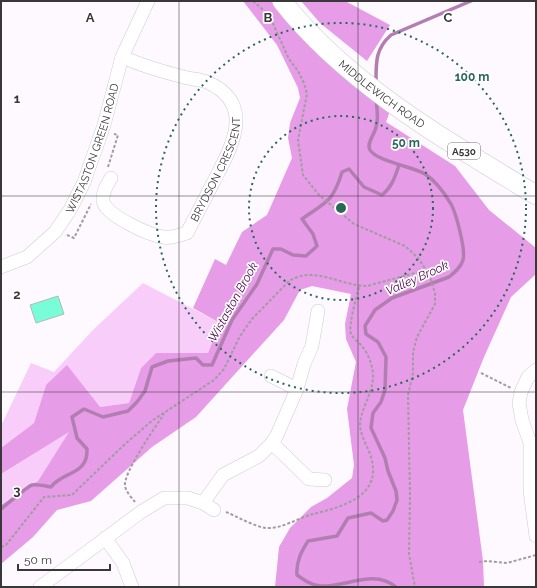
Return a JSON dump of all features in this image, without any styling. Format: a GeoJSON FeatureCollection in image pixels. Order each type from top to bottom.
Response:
{"type":"FeatureCollection","features":[{"type":"Feature","properties":{"kind":"highway","name":"MIDDLEWICH ROAD"},"geometry":{"type":"LineString","coordinates":[[282,1],[296,19],[354,74],[393,103],[476,158],[536,195]]}},
{"type":"Feature","properties":{"kind":"street","name":"WISTASTON GREEN ROAD"},"geometry":{"type":"LineString","coordinates":[[1,267],[27,257],[57,230],[70,210],[84,182],[103,130],[122,57],[145,2]]}},
{"type":"Feature","properties":{"kind":"street","name":"BRYDSON CRESCENT"},"geometry":{"type":"LineString","coordinates":[[103,202],[110,212],[144,231],[164,238],[176,237],[187,233],[232,145],[236,128],[235,111],[230,101],[222,92],[206,82],[150,68],[122,57]]}},
{"type":"Feature","properties":{"kind":"street"},"geometry":{"type":"LineString","coordinates":[[103,202],[103,193],[111,178]]}},
{"type":"Feature","properties":{"kind":"street"},"geometry":{"type":"LineString","coordinates":[[40,587],[141,512],[164,498],[188,498],[208,507],[223,475],[259,456],[272,443],[302,376],[304,364],[315,333],[318,311]]}},
{"type":"Feature","properties":{"kind":"street"},"geometry":{"type":"LineString","coordinates":[[536,370],[528,377],[521,392],[519,410],[530,443],[529,479],[534,508],[536,536]]}},
{"type":"Feature","properties":{"kind":"street"},"geometry":{"type":"LineString","coordinates":[[271,376],[297,389]]}},
{"type":"Feature","properties":{"kind":"street"},"geometry":{"type":"LineString","coordinates":[[272,443],[309,479],[325,480]]}},
{"type":"Feature","properties":{"kind":"street"},"geometry":{"type":"LineString","coordinates":[[105,538],[123,563],[132,587]]}},
{"type":"Feature","properties":{"kind":"path"},"geometry":{"type":"LineString","coordinates":[[253,1],[270,16],[289,59],[298,70],[304,83],[307,94],[298,140],[303,175],[319,195],[354,224],[405,246],[418,258],[429,274],[435,293],[435,304],[417,337],[413,352],[413,372],[408,395],[410,496],[409,554],[415,587]]}},
{"type":"Feature","properties":{"kind":"path"},"geometry":{"type":"LineString","coordinates":[[103,130],[118,135],[105,175],[111,178]]}},
{"type":"Feature","properties":{"kind":"path"},"geometry":{"type":"LineString","coordinates":[[57,230],[74,238],[91,204],[103,202]]}},
{"type":"Feature","properties":{"kind":"path"},"geometry":{"type":"LineString","coordinates":[[1,547],[6,545],[44,497],[72,495],[125,444],[153,420],[214,380],[224,369],[240,336],[252,319],[289,281],[302,275],[310,274],[332,278],[359,286],[378,284],[426,270]]}},
{"type":"Feature","properties":{"kind":"path"},"geometry":{"type":"LineString","coordinates":[[208,507],[221,510],[260,526],[271,528],[310,515],[345,506],[357,499],[370,484],[372,476],[372,458],[360,427],[361,419],[368,401],[373,376],[370,359],[365,350],[354,339],[350,326],[359,286]]}},
{"type":"Feature","properties":{"kind":"path"},"geometry":{"type":"LineString","coordinates":[[481,373],[521,392]]}},
{"type":"Feature","properties":{"kind":"path"},"geometry":{"type":"LineString","coordinates":[[141,512],[126,488],[125,483],[129,472],[148,438],[165,413]]}},
{"type":"Feature","properties":{"kind":"path"},"geometry":{"type":"LineString","coordinates":[[480,562],[487,561],[507,563],[536,555]]}},
{"type":"Feature","properties":{"kind":"shaded area"},"geometry":{"type":"Polygon","coordinates":[[[243,1],[282,1],[393,103],[386,122],[455,166],[489,210],[536,248],[536,274],[511,297],[484,357],[463,410],[483,561],[484,587],[275,587],[279,547],[290,528],[311,507],[327,498],[352,478],[354,465],[347,409],[356,362],[346,339],[345,324],[351,294],[312,286],[300,290],[284,320],[196,417],[152,447],[91,501],[57,510],[33,537],[1,564],[1,505],[38,481],[69,432],[1,474],[1,448],[34,423],[46,385],[67,365],[100,407],[129,403],[141,368],[156,353],[208,353],[220,323],[193,308],[215,259],[226,265],[242,232],[267,215],[292,158],[288,138],[290,123],[300,98],[298,88],[277,45],[243,1]]]}},
{"type":"Feature","properties":{"kind":"shaded area"},"geometry":{"type":"Polygon","coordinates":[[[301,1],[345,1],[390,25],[367,61],[320,23],[301,1]]]}},
{"type":"Feature","properties":{"kind":"shaded area"},"geometry":{"type":"Polygon","coordinates":[[[143,283],[220,323],[208,353],[156,353],[141,368],[129,403],[100,407],[46,385],[34,423],[1,448],[1,426],[31,363],[54,372],[93,330],[143,283]]]}},
{"type":"Feature","properties":{"kind":"shaded area"},"geometry":{"type":"Polygon","coordinates":[[[70,431],[38,481],[1,505],[1,474],[70,431]]]}},
{"type":"Feature","properties":{"kind":"building"},"geometry":{"type":"Polygon","coordinates":[[[58,296],[64,314],[36,323],[30,305],[58,296]]]}},
{"type":"Feature","properties":{"kind":"waterway","name":"Valley Brook"},"geometry":{"type":"LineString","coordinates":[[376,84],[379,51],[391,35],[471,1]]}},
{"type":"Feature","properties":{"kind":"waterway","name":"Valley Brook"},"geometry":{"type":"LineString","coordinates":[[376,100],[378,114],[375,130],[369,144],[370,150],[387,161],[420,171],[433,180],[451,204],[460,232],[464,255],[462,263],[449,277],[392,298],[375,310],[365,326],[366,334],[378,342],[386,357],[385,390],[381,402],[373,413],[371,428],[385,458],[388,471],[396,491],[397,500],[393,511],[387,520],[383,521],[371,513],[348,518],[337,536],[308,541],[303,549],[297,566],[297,575],[320,586],[330,586],[359,580],[378,579],[396,587]]}},
{"type":"Feature","properties":{"kind":"waterway","name":"Wistaston Brook"},"geometry":{"type":"LineString","coordinates":[[1,509],[30,486],[36,485],[51,487],[61,478],[79,469],[83,464],[86,458],[87,449],[77,438],[72,417],[84,409],[103,417],[128,411],[145,391],[152,367],[168,361],[196,358],[203,365],[212,365],[232,320],[257,284],[273,249],[281,249],[293,255],[306,256],[317,246],[313,234],[302,219],[323,205],[332,196],[342,172],[349,169],[364,187],[382,195],[391,185],[399,165]]}}]}
